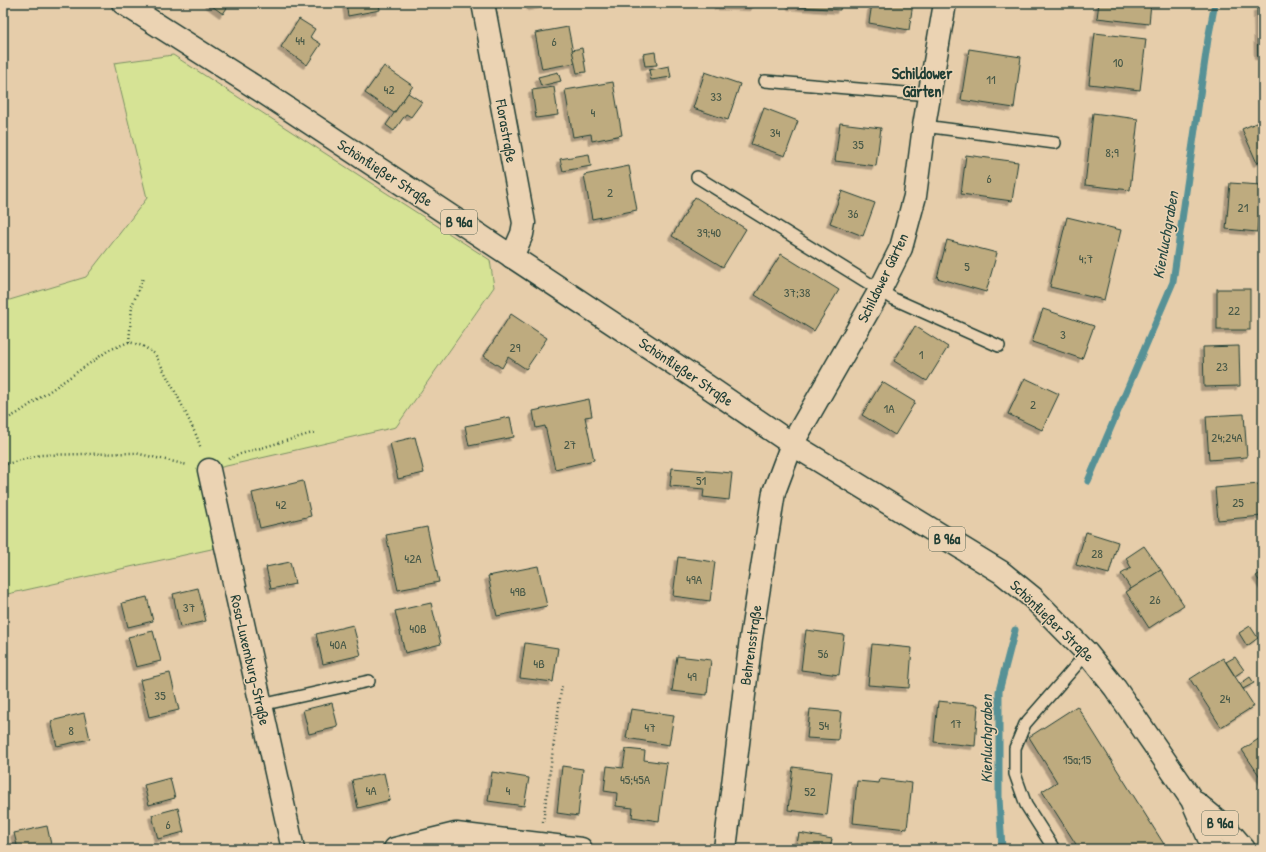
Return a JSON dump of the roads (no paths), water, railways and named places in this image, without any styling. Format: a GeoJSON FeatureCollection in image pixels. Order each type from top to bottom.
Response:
{"type":"FeatureCollection","features":[{"type":"Feature","properties":{"kind":"street","name":"Schönfließer Straße"},"geometry":{"type":"LineString","coordinates":[[123,3],[266,94],[792,444],[1001,572],[1033,598],[1087,653],[1115,688],[1192,800],[1215,849]]}},
{"type":"Feature","properties":{"kind":"street","name":"Florastraße"},"geometry":{"type":"LineString","coordinates":[[483,3],[524,224],[522,234],[512,257]]}},
{"type":"Feature","properties":{"kind":"street","name":"Schildower Gärten"},"geometry":{"type":"LineString","coordinates":[[792,444],[880,290],[902,248],[915,196],[924,126],[945,3]]}},
{"type":"Feature","properties":{"kind":"street","name":"Behrensstraße"},"geometry":{"type":"LineString","coordinates":[[725,849],[752,638],[774,492],[792,444]]}},
{"type":"Feature","properties":{"kind":"street","name":"Rosa-Luxemburg-Straße"},"geometry":{"type":"LineString","coordinates":[[208,470],[292,849]]}},
{"type":"Feature","properties":{"kind":"street","name":"Schönfließer Straße"},"geometry":{"type":"LineString","coordinates":[[1192,800],[1226,827],[1244,849]]}},
{"type":"Feature","properties":{"kind":"street"},"geometry":{"type":"LineString","coordinates":[[396,849],[456,834],[581,849]]}},
{"type":"Feature","properties":{"kind":"lane"},"geometry":{"type":"LineString","coordinates":[[765,81],[929,95]]}},
{"type":"Feature","properties":{"kind":"lane"},"geometry":{"type":"LineString","coordinates":[[924,126],[1054,143]]}},
{"type":"Feature","properties":{"kind":"lane"},"geometry":{"type":"LineString","coordinates":[[697,177],[894,299],[999,346]]}},
{"type":"Feature","properties":{"kind":"lane"},"geometry":{"type":"LineString","coordinates":[[1054,849],[1026,805],[1015,774],[1015,748],[1025,724],[1087,653]]}},
{"type":"Feature","properties":{"kind":"lane"},"geometry":{"type":"LineString","coordinates":[[261,705],[370,681]]}},
{"type":"Feature","properties":{"kind":"waterway","name":"Kienluchgraben"},"geometry":{"type":"LineString","coordinates":[[1088,481],[1173,282],[1208,39],[1215,3]]}},
{"type":"Feature","properties":{"kind":"waterway","name":"Kienluchgraben"},"geometry":{"type":"LineString","coordinates":[[1002,849],[999,798],[999,691],[1015,630]]}},
{"type":"Feature","properties":{"kind":"district","name":"Schildower Gärten"},"geometry":{"type":"Point","coordinates":[922,82]}}]}
